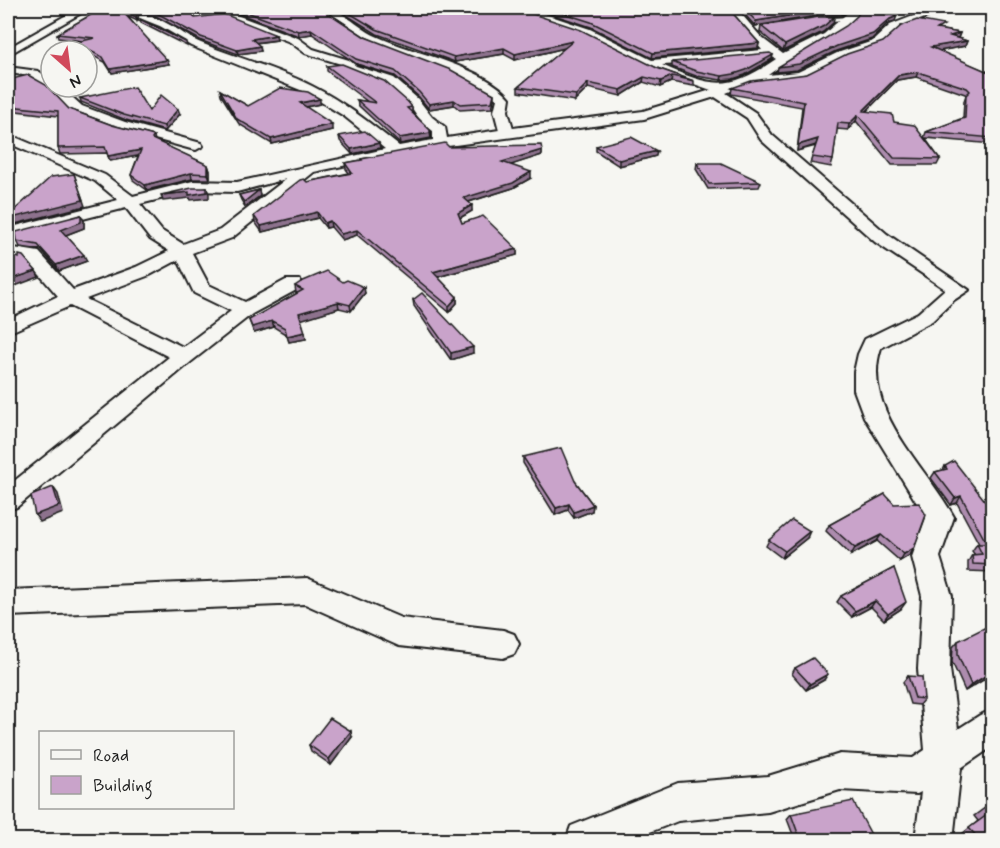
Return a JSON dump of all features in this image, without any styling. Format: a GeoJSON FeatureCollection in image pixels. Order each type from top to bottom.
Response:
{"type":"FeatureCollection","features":[{"type":"Feature","properties":{"kind":"street"},"geometry":{"type":"LineString","coordinates":[[8,52],[85,8]]}},
{"type":"Feature","properties":{"kind":"street"},"geometry":{"type":"LineString","coordinates":[[324,8],[366,34],[431,61],[445,64],[492,88],[504,98],[501,111],[507,134]]}},
{"type":"Feature","properties":{"kind":"street"},"geometry":{"type":"LineString","coordinates":[[519,8],[586,32],[648,62],[722,89]]}},
{"type":"Feature","properties":{"kind":"street"},"geometry":{"type":"LineString","coordinates":[[731,8],[753,29],[770,52]]}},
{"type":"Feature","properties":{"kind":"street"},"geometry":{"type":"LineString","coordinates":[[753,80],[784,58],[829,34],[858,8]]}},
{"type":"Feature","properties":{"kind":"street"},"geometry":{"type":"LineString","coordinates":[[8,233],[193,186],[237,187],[309,169],[440,143],[644,115],[688,103],[722,89],[753,80],[801,75],[838,56],[877,43],[894,27],[935,8]]}},
{"type":"Feature","properties":{"kind":"street"},"geometry":{"type":"LineString","coordinates":[[220,9],[236,18],[294,40],[309,51],[345,62],[352,68],[390,81],[440,130],[440,143]]}},
{"type":"Feature","properties":{"kind":"street"},"geometry":{"type":"LineString","coordinates":[[142,18],[166,27],[195,44],[307,88],[349,113],[396,151]]}},
{"type":"Feature","properties":{"kind":"street"},"geometry":{"type":"LineString","coordinates":[[829,34],[838,56]]}},
{"type":"Feature","properties":{"kind":"street"},"geometry":{"type":"LineString","coordinates":[[648,62],[704,60],[770,52],[784,58]]}},
{"type":"Feature","properties":{"kind":"street"},"geometry":{"type":"LineString","coordinates":[[8,70],[34,73],[39,77]]}},
{"type":"Feature","properties":{"kind":"street"},"geometry":{"type":"LineString","coordinates":[[722,89],[723,100],[746,111],[759,124],[766,137],[881,238],[959,290],[947,296],[925,317],[872,344],[866,359],[863,387],[876,417],[940,517],[926,557],[937,596],[934,669],[944,757],[934,840]]}},
{"type":"Feature","properties":{"kind":"street"},"geometry":{"type":"LineString","coordinates":[[66,99],[77,109],[120,125],[196,146]]}},
{"type":"Feature","properties":{"kind":"street"},"geometry":{"type":"LineString","coordinates":[[8,138],[100,178],[129,201],[156,235],[182,251],[201,289],[245,310]]}},
{"type":"Feature","properties":{"kind":"street"},"geometry":{"type":"LineString","coordinates":[[8,327],[70,298],[143,271],[182,251],[226,234],[309,169]]}},
{"type":"Feature","properties":{"kind":"street"},"geometry":{"type":"LineString","coordinates":[[8,252],[33,256],[70,298],[184,356]]}},
{"type":"Feature","properties":{"kind":"street"},"geometry":{"type":"LineString","coordinates":[[8,500],[184,356],[245,310],[294,284]]}},
{"type":"Feature","properties":{"kind":"street"},"geometry":{"type":"LineString","coordinates":[[8,603],[307,591],[399,632],[504,644]]}},
{"type":"Feature","properties":{"kind":"street"},"geometry":{"type":"LineString","coordinates":[[585,840],[678,802],[768,794],[840,772],[917,776],[993,727]]}},
{"type":"Feature","properties":{"kind":"lane"},"geometry":{"type":"LineString","coordinates":[[806,21],[849,18]]}},
{"type":"Feature","properties":{"kind":"building"},"geometry":{"type":"Polygon","coordinates":[[[103,8],[189,8],[195,18],[224,14],[276,35],[252,39],[260,46],[237,50],[201,37],[155,12],[138,10],[136,17],[121,10],[167,60],[110,69],[103,57],[99,55],[99,39],[57,34],[103,8]]]}},
{"type":"Feature","properties":{"kind":"building"},"geometry":{"type":"Polygon","coordinates":[[[236,8],[321,8],[365,37],[451,70],[494,94],[492,102],[460,104],[454,100],[429,104],[395,71],[356,59],[311,29],[298,31],[236,8]]]}},
{"type":"Feature","properties":{"kind":"building"},"geometry":{"type":"Polygon","coordinates":[[[341,8],[515,8],[581,30],[657,68],[694,81],[672,76],[661,81],[644,77],[621,90],[588,83],[576,95],[518,87],[573,41],[515,54],[504,48],[454,57],[376,29],[341,8]]]}},
{"type":"Feature","properties":{"kind":"building"},"geometry":{"type":"Polygon","coordinates":[[[547,8],[728,8],[759,43],[653,53],[591,22],[547,8]]]}},
{"type":"Feature","properties":{"kind":"building"},"geometry":{"type":"Polygon","coordinates":[[[743,8],[846,8],[756,21],[743,8]]]}},
{"type":"Feature","properties":{"kind":"building"},"geometry":{"type":"Polygon","coordinates":[[[862,8],[896,8],[886,14],[897,16],[873,34],[837,46],[799,64],[778,67],[846,26],[862,8]]]}},
{"type":"Feature","properties":{"kind":"building"},"geometry":{"type":"Polygon","coordinates":[[[819,17],[834,17],[824,26],[785,45],[761,26],[819,17]]]}},
{"type":"Feature","properties":{"kind":"building"},"geometry":{"type":"Polygon","coordinates":[[[140,19],[160,27],[186,42],[140,19]]]}},
{"type":"Feature","properties":{"kind":"building"},"geometry":{"type":"Polygon","coordinates":[[[917,20],[944,25],[937,29],[960,33],[950,36],[967,41],[931,47],[993,74],[993,138],[926,132],[965,118],[966,95],[970,91],[918,72],[899,75],[863,111],[892,114],[894,122],[914,125],[940,159],[894,158],[858,115],[849,124],[838,123],[833,160],[812,157],[818,139],[798,145],[804,102],[732,88],[751,81],[807,74],[847,54],[883,42],[901,26],[917,20]]]}},
{"type":"Feature","properties":{"kind":"building"},"geometry":{"type":"Polygon","coordinates":[[[770,53],[773,55],[746,70],[722,76],[696,71],[672,62],[770,53]]]}},
{"type":"Feature","properties":{"kind":"building"},"geometry":{"type":"Polygon","coordinates":[[[342,64],[384,81],[408,102],[412,107],[407,108],[430,130],[430,133],[399,138],[357,100],[376,103],[327,66],[342,64]]]}},
{"type":"Feature","properties":{"kind":"building"},"geometry":{"type":"Polygon","coordinates":[[[28,75],[39,81],[39,99],[59,99],[69,109],[112,125],[154,136],[152,139],[208,165],[208,174],[191,173],[145,185],[131,175],[141,150],[108,156],[105,147],[58,148],[58,111],[8,106],[8,80],[28,75]]]}},
{"type":"Feature","properties":{"kind":"building"},"geometry":{"type":"Polygon","coordinates":[[[134,87],[149,111],[161,95],[178,109],[164,126],[124,115],[83,99],[99,99],[99,94],[134,87]]]}},
{"type":"Feature","properties":{"kind":"building"},"geometry":{"type":"Polygon","coordinates":[[[280,88],[308,92],[320,99],[300,103],[332,124],[271,139],[237,119],[220,90],[248,106],[280,88]]]}},
{"type":"Feature","properties":{"kind":"building"},"geometry":{"type":"Polygon","coordinates":[[[365,131],[379,143],[351,149],[339,136],[365,131]]]}},
{"type":"Feature","properties":{"kind":"building"},"geometry":{"type":"Polygon","coordinates":[[[631,137],[657,151],[619,160],[596,146],[631,137]]]}},
{"type":"Feature","properties":{"kind":"building"},"geometry":{"type":"Polygon","coordinates":[[[445,143],[449,147],[541,145],[542,150],[502,162],[531,172],[513,183],[464,198],[472,205],[458,213],[462,223],[483,216],[517,249],[433,272],[457,297],[449,306],[357,230],[341,234],[330,221],[325,223],[317,212],[261,226],[254,216],[300,180],[304,179],[307,182],[352,173],[345,163],[445,143]]]}},
{"type":"Feature","properties":{"kind":"building"},"geometry":{"type":"Polygon","coordinates":[[[697,163],[721,163],[761,182],[709,184],[697,163]]]}},
{"type":"Feature","properties":{"kind":"building"},"geometry":{"type":"Polygon","coordinates":[[[74,174],[83,200],[12,218],[9,215],[51,177],[74,174]]]}},
{"type":"Feature","properties":{"kind":"building"},"geometry":{"type":"Polygon","coordinates":[[[192,188],[207,188],[207,192],[189,195],[189,192],[161,195],[192,188]]]}},
{"type":"Feature","properties":{"kind":"building"},"geometry":{"type":"Polygon","coordinates":[[[259,190],[244,202],[239,195],[259,190]]]}},
{"type":"Feature","properties":{"kind":"building"},"geometry":{"type":"Polygon","coordinates":[[[81,215],[81,222],[61,230],[84,255],[56,265],[38,245],[17,241],[16,232],[81,215]]]}},
{"type":"Feature","properties":{"kind":"building"},"geometry":{"type":"Polygon","coordinates":[[[10,255],[19,258],[19,255],[23,256],[36,271],[12,279],[10,255]]]}},
{"type":"Feature","properties":{"kind":"building"},"geometry":{"type":"Polygon","coordinates":[[[327,271],[343,282],[347,280],[364,287],[350,305],[338,302],[299,313],[305,332],[287,336],[285,328],[272,321],[252,327],[249,320],[303,290],[295,286],[301,282],[327,271]]]}},
{"type":"Feature","properties":{"kind":"building"},"geometry":{"type":"Polygon","coordinates":[[[422,293],[473,347],[451,353],[413,300],[422,293]]]}},
{"type":"Feature","properties":{"kind":"building"},"geometry":{"type":"Polygon","coordinates":[[[561,448],[575,481],[593,505],[574,512],[569,504],[556,508],[523,457],[561,448]]]}},
{"type":"Feature","properties":{"kind":"building"},"geometry":{"type":"Polygon","coordinates":[[[954,461],[993,514],[993,565],[973,564],[972,555],[982,554],[977,544],[987,544],[961,496],[955,498],[935,472],[947,469],[945,466],[954,461]]]}},
{"type":"Feature","properties":{"kind":"building"},"geometry":{"type":"Polygon","coordinates":[[[53,487],[59,506],[35,515],[31,496],[53,487]]]}},
{"type":"Feature","properties":{"kind":"building"},"geometry":{"type":"Polygon","coordinates":[[[885,494],[894,504],[919,503],[926,515],[914,548],[904,554],[881,535],[855,548],[829,525],[885,494]]]}},
{"type":"Feature","properties":{"kind":"building"},"geometry":{"type":"Polygon","coordinates":[[[792,520],[810,531],[785,551],[769,540],[792,520]]]}},
{"type":"Feature","properties":{"kind":"building"},"geometry":{"type":"Polygon","coordinates":[[[894,568],[906,602],[888,614],[875,601],[855,611],[841,596],[894,568]]]}},
{"type":"Feature","properties":{"kind":"building"},"geometry":{"type":"Polygon","coordinates":[[[988,626],[993,629],[993,671],[971,685],[958,655],[958,641],[988,626]]]}},
{"type":"Feature","properties":{"kind":"building"},"geometry":{"type":"Polygon","coordinates":[[[813,658],[828,674],[810,684],[795,668],[813,658]]]}},
{"type":"Feature","properties":{"kind":"building"},"geometry":{"type":"Polygon","coordinates":[[[908,676],[922,677],[924,699],[915,698],[908,676]]]}},
{"type":"Feature","properties":{"kind":"building"},"geometry":{"type":"Polygon","coordinates":[[[330,718],[351,731],[329,759],[309,745],[330,718]]]}},
{"type":"Feature","properties":{"kind":"building"},"geometry":{"type":"Polygon","coordinates":[[[853,801],[874,840],[838,840],[835,835],[800,839],[791,814],[853,801]]]}},
{"type":"Feature","properties":{"kind":"building"},"geometry":{"type":"Polygon","coordinates":[[[993,802],[993,840],[980,840],[969,828],[991,812],[986,806],[993,802]]]}}]}
